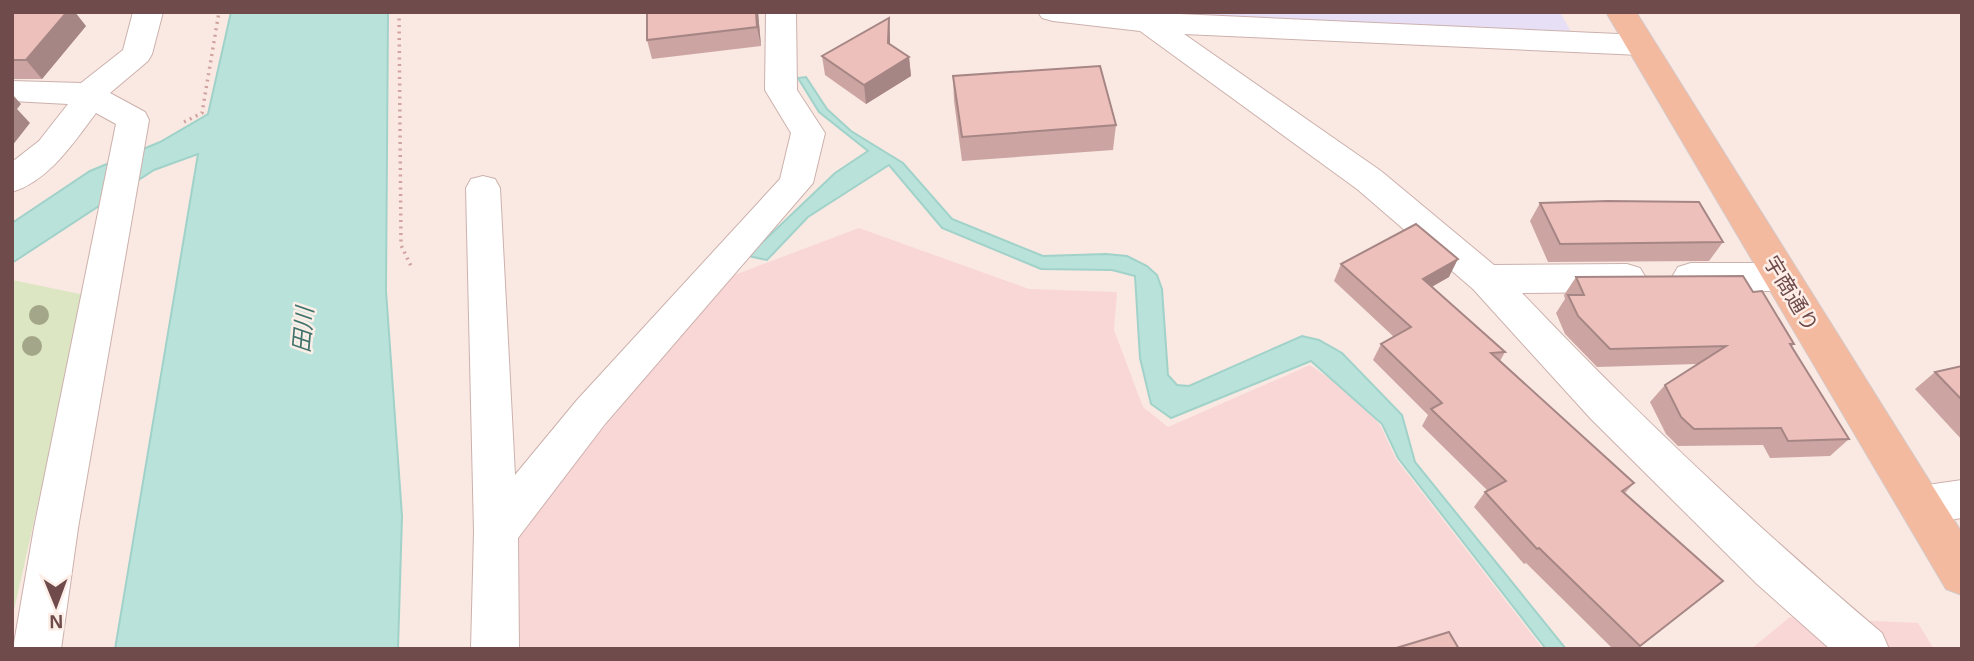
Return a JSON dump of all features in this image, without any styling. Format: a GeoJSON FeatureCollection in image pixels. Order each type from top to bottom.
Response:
{"type":"FeatureCollection","features":[{"type":"Feature","properties":{"kind":"main road","name":"宇商通り"},"geometry":{"type":"LineString","coordinates":[[1621,12],[1962,574]]}},
{"type":"Feature","properties":{"kind":"street"},"geometry":{"type":"LineString","coordinates":[[12,180],[51,149],[89,95],[137,54],[149,12]]}},
{"type":"Feature","properties":{"kind":"street"},"geometry":{"type":"LineString","coordinates":[[496,533],[592,412],[796,183],[808,133],[781,90],[781,12]]}},
{"type":"Feature","properties":{"kind":"street"},"geometry":{"type":"LineString","coordinates":[[1053,12],[1148,23],[1640,45]]}},
{"type":"Feature","properties":{"kind":"street"},"geometry":{"type":"LineString","coordinates":[[1148,23],[1369,180],[1486,279],[1615,416],[1773,569],[1865,649]]}},
{"type":"Feature","properties":{"kind":"street"},"geometry":{"type":"LineString","coordinates":[[12,91],[89,95],[133,120],[56,528],[37,649]]}},
{"type":"Feature","properties":{"kind":"street"},"geometry":{"type":"LineString","coordinates":[[483,188],[496,533],[495,649]]}},
{"type":"Feature","properties":{"kind":"street"},"geometry":{"type":"LineString","coordinates":[[1486,279],[1780,277]]}},
{"type":"Feature","properties":{"kind":"street"},"geometry":{"type":"LineString","coordinates":[[1920,505],[1962,499]]}},
{"type":"Feature","properties":{"kind":"path"},"geometry":{"type":"LineString","coordinates":[[184,122],[202,113],[219,12]]}},
{"type":"Feature","properties":{"kind":"path"},"geometry":{"type":"LineString","coordinates":[[399,12],[401,245],[411,266]]}},
{"type":"Feature","properties":{"kind":"shaded area"},"geometry":{"type":"Polygon","coordinates":[[[1131,12],[1560,12],[1572,34],[1131,12]]]}},
{"type":"Feature","properties":{"kind":"shaded area"},"geometry":{"type":"Polygon","coordinates":[[[859,228],[1029,289],[1117,292],[1114,330],[1143,407],[1168,427],[1310,365],[1357,398],[1380,425],[1396,459],[1543,649],[520,649],[518,531],[729,277],[859,228]]]}},
{"type":"Feature","properties":{"kind":"shaded area"},"geometry":{"type":"Polygon","coordinates":[[[1790,617],[1918,623],[1934,649],[1751,649],[1790,617]]]}},
{"type":"Feature","properties":{"kind":"green space"},"geometry":{"type":"Polygon","coordinates":[[[12,280],[85,295],[12,619],[12,280]]]}},
{"type":"Feature","properties":{"kind":"water","name":"田川"},"geometry":{"type":"Polygon","coordinates":[[[231,12],[388,12],[386,291],[402,516],[398,649],[115,649],[198,154],[154,170],[12,263],[12,223],[90,171],[160,142],[208,114],[231,12]]]}},
{"type":"Feature","properties":{"kind":"water"},"geometry":{"type":"Polygon","coordinates":[[[806,77],[827,109],[851,131],[903,163],[952,219],[1043,256],[1127,256],[1147,266],[1157,275],[1162,289],[1168,375],[1177,385],[1189,386],[1302,336],[1319,340],[1342,353],[1402,415],[1415,462],[1566,649],[1546,649],[1398,458],[1382,424],[1311,361],[1171,418],[1151,404],[1140,358],[1135,276],[1112,270],[1041,269],[942,228],[889,165],[808,217],[767,260],[748,256],[835,173],[868,151],[819,112],[798,78],[806,77]]]}},
{"type":"Feature","properties":{"kind":"building"},"geometry":{"type":"Polygon","coordinates":[[[12,12],[67,12],[26,60],[12,60],[12,12]]]}},
{"type":"Feature","properties":{"kind":"building"},"geometry":{"type":"Polygon","coordinates":[[[647,12],[756,12],[757,27],[647,40],[647,12]]]}},
{"type":"Feature","properties":{"kind":"building"},"geometry":{"type":"Polygon","coordinates":[[[889,18],[888,43],[909,57],[864,85],[822,56],[889,18]]]}},
{"type":"Feature","properties":{"kind":"building"},"geometry":{"type":"Polygon","coordinates":[[[1100,66],[1116,125],[962,137],[953,76],[1100,66]]]}},
{"type":"Feature","properties":{"kind":"building"},"geometry":{"type":"Polygon","coordinates":[[[1699,202],[1723,242],[1560,244],[1540,203],[1699,202]]]}},
{"type":"Feature","properties":{"kind":"building"},"geometry":{"type":"Polygon","coordinates":[[[1416,224],[1458,259],[1423,279],[1505,352],[1491,353],[1634,483],[1622,491],[1723,581],[1640,646],[1537,549],[1485,492],[1506,481],[1431,409],[1442,403],[1381,344],[1411,327],[1341,264],[1416,224]]]}},
{"type":"Feature","properties":{"kind":"building"},"geometry":{"type":"Polygon","coordinates":[[[1743,276],[1753,292],[1762,291],[1794,344],[1790,344],[1849,439],[1788,441],[1781,428],[1694,429],[1681,417],[1665,385],[1726,346],[1610,349],[1578,316],[1568,295],[1584,295],[1576,277],[1743,276]]]}},
{"type":"Feature","properties":{"kind":"building"},"geometry":{"type":"Polygon","coordinates":[[[1962,366],[1962,400],[1935,372],[1962,366]]]}},
{"type":"Feature","properties":{"kind":"building"},"geometry":{"type":"Polygon","coordinates":[[[1449,632],[1459,649],[1393,649],[1449,632]]]}}]}
